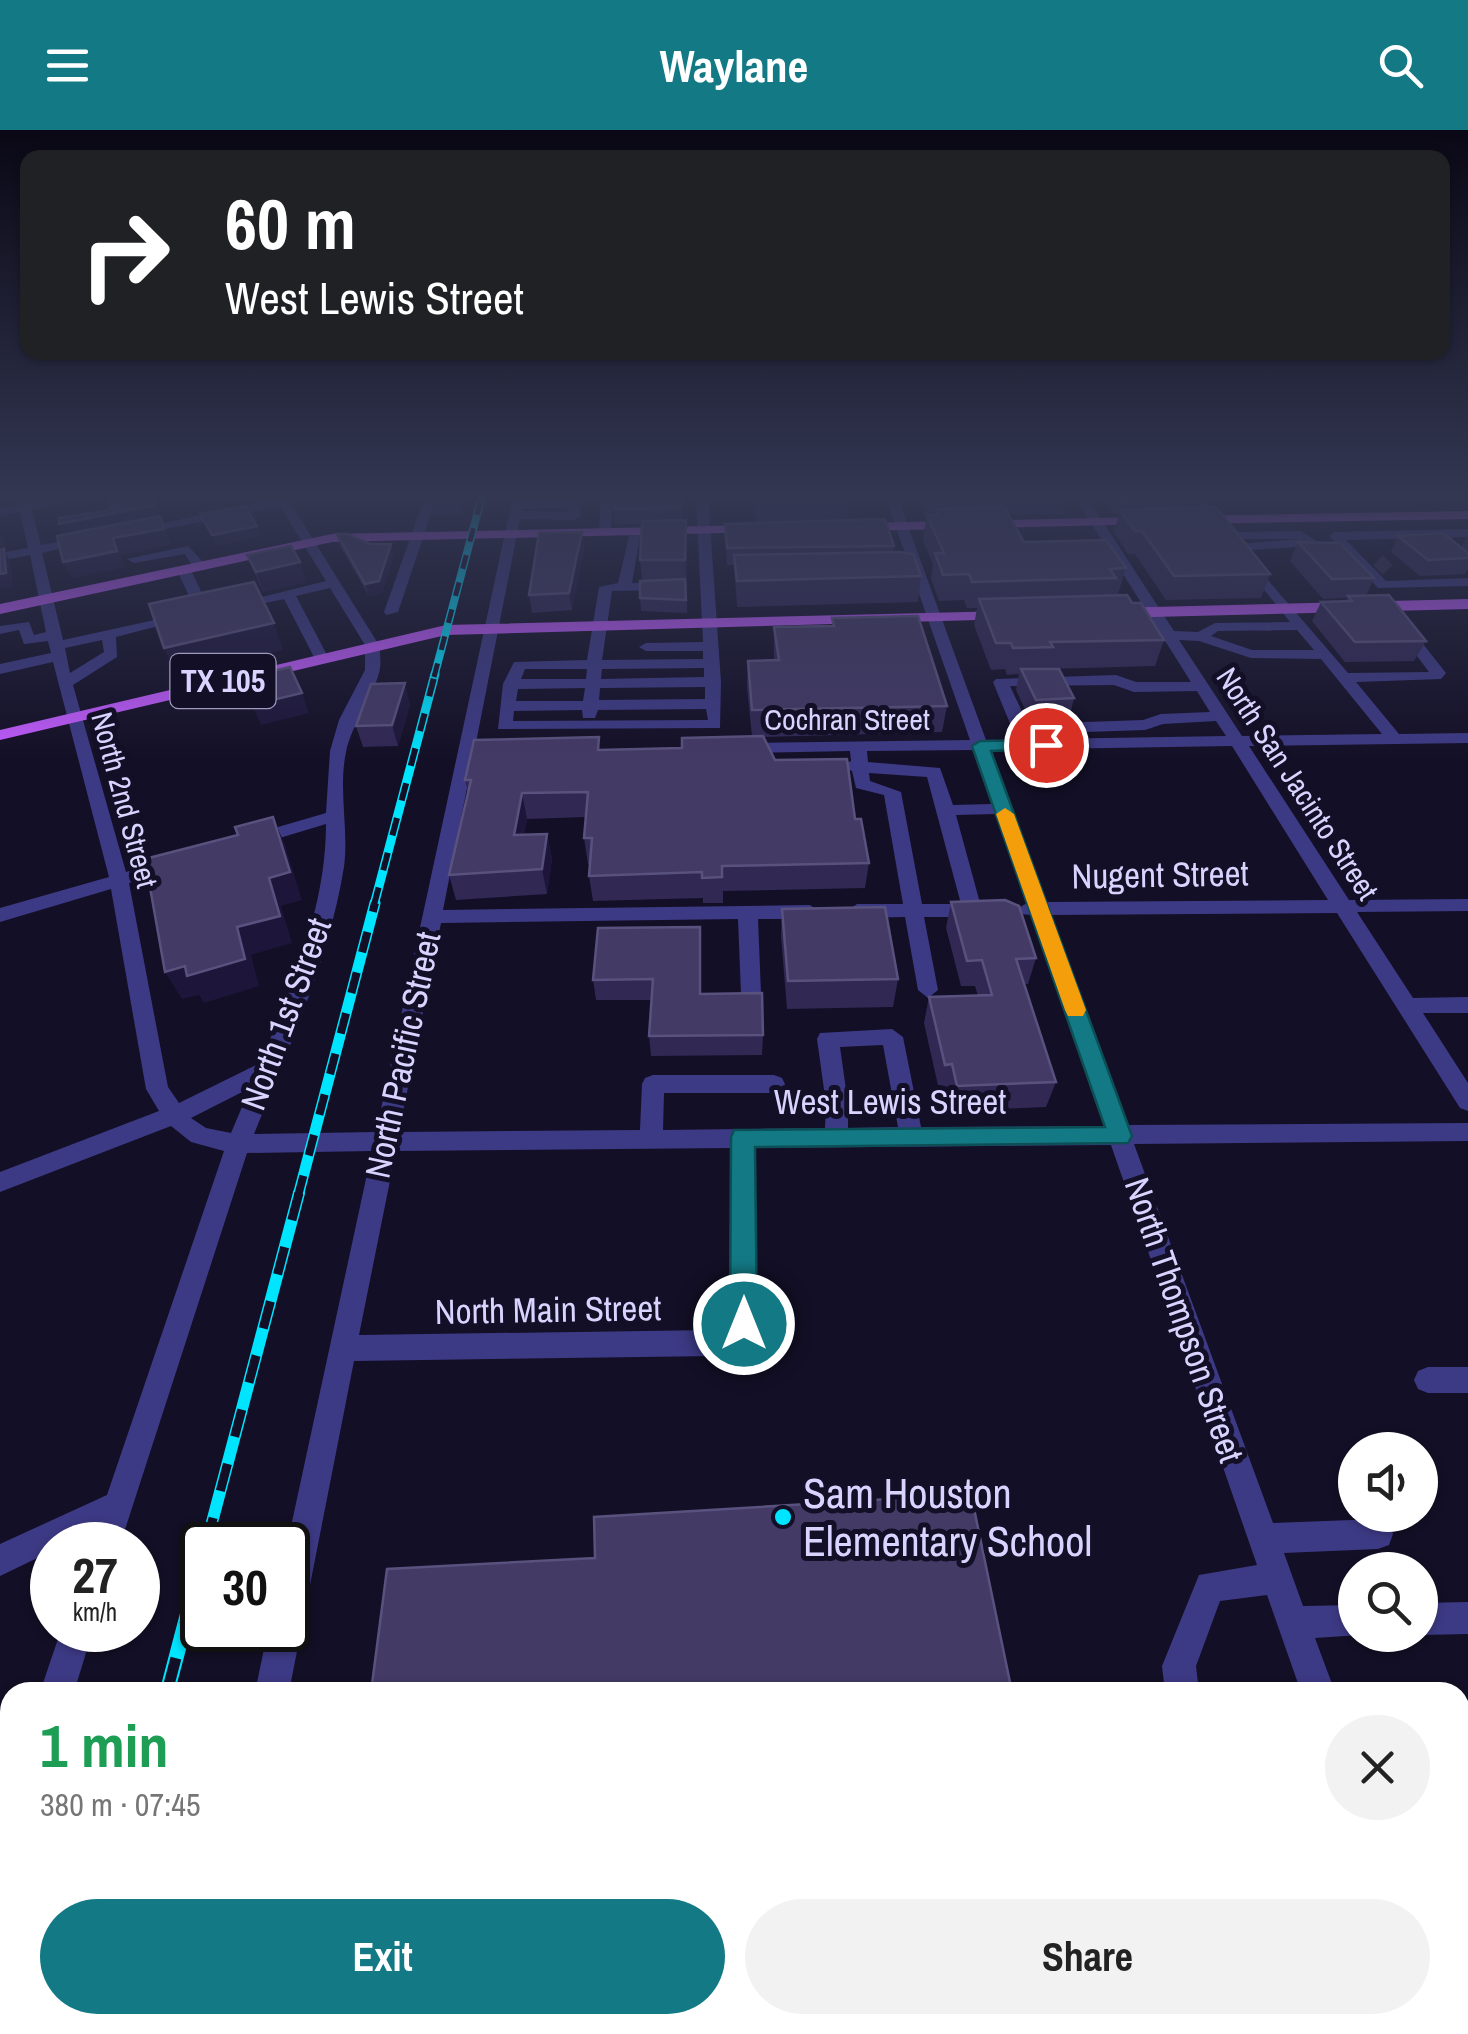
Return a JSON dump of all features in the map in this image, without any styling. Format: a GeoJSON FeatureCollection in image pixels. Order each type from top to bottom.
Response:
{"type":"FeatureCollection","features":[{"type":"Feature","properties":{"kind":"main road"},"geometry":{"type":"LineString","coordinates":[[0,609],[115,585]]}},
{"type":"Feature","properties":{"kind":"main road"},"geometry":{"type":"LineString","coordinates":[[1102,614],[1468,604]]}},
{"type":"Feature","properties":{"kind":"main road","name":"TX 105"},"geometry":{"type":"LineString","coordinates":[[0,735],[446,630],[1033,615]]}},
{"type":"Feature","properties":{"kind":"street","name":"North 2nd Street"},"geometry":{"type":"LineString","coordinates":[[42,585],[65,684],[119,880],[157,1089],[175,1116]]}},
{"type":"Feature","properties":{"kind":"street"},"geometry":{"type":"LineString","coordinates":[[196,585],[204,613]]}},
{"type":"Feature","properties":{"kind":"street"},"geometry":{"type":"LineString","coordinates":[[0,669],[56,646],[328,585]]}},
{"type":"Feature","properties":{"kind":"street"},"geometry":{"type":"LineString","coordinates":[[333,585],[372,645]]}},
{"type":"Feature","properties":{"kind":"street"},"geometry":{"type":"LineString","coordinates":[[392,612],[401,585]]}},
{"type":"Feature","properties":{"kind":"street","name":"North Pacific Street"},"geometry":{"type":"LineString","coordinates":[[307,1522],[432,917],[474,751],[479,690],[501,585]]}},
{"type":"Feature","properties":{"kind":"street"},"geometry":{"type":"LineString","coordinates":[[708,585],[712,655],[714,724],[507,728],[510,686],[518,665],[598,656],[712,655]]}},
{"type":"Feature","properties":{"kind":"street","name":"North Thompson Street"},"geometry":{"type":"LineString","coordinates":[[917,585],[980,683],[995,723],[980,746],[1314,1682]]}},
{"type":"Feature","properties":{"kind":"street","name":"North San Jacinto Street"},"geometry":{"type":"LineString","coordinates":[[1137,585],[1468,1102]]}},
{"type":"Feature","properties":{"kind":"street"},"geometry":{"type":"LineString","coordinates":[[1268,585],[1395,740]]}},
{"type":"Feature","properties":{"kind":"street"},"geometry":{"type":"LineString","coordinates":[[1391,585],[1404,606]]}},
{"type":"Feature","properties":{"kind":"street"},"geometry":{"type":"LineString","coordinates":[[585,750],[598,656],[598,625],[606,587],[682,586]]}},
{"type":"Feature","properties":{"kind":"street"},"geometry":{"type":"LineString","coordinates":[[288,594],[321,657]]}},
{"type":"Feature","properties":{"kind":"street"},"geometry":{"type":"LineString","coordinates":[[1344,678],[1438,673],[1385,606]]}},
{"type":"Feature","properties":{"kind":"street"},"geometry":{"type":"LineString","coordinates":[[0,630],[24,625],[29,641],[56,646]]}},
{"type":"Feature","properties":{"kind":"street"},"geometry":{"type":"LineString","coordinates":[[1200,636],[1215,627],[1301,626]]}},
{"type":"Feature","properties":{"kind":"street"},"geometry":{"type":"LineString","coordinates":[[65,684],[112,654],[108,634]]}},
{"type":"Feature","properties":{"kind":"street"},"geometry":{"type":"LineString","coordinates":[[1169,635],[1200,636],[1236,652],[1325,656]]}},
{"type":"Feature","properties":{"kind":"street","name":"North 1st Street"},"geometry":{"type":"LineString","coordinates":[[112,1522],[239,1141],[300,994],[332,884],[338,751],[347,720],[373,670],[372,645]]}},
{"type":"Feature","properties":{"kind":"street"},"geometry":{"type":"LineString","coordinates":[[1202,686],[1134,687],[1116,680],[980,683],[995,723],[1076,736],[1145,725],[1161,718],[1222,716]]}},
{"type":"Feature","properties":{"kind":"street"},"geometry":{"type":"LineString","coordinates":[[479,690],[594,683],[712,682]]}},
{"type":"Feature","properties":{"kind":"street"},"geometry":{"type":"LineString","coordinates":[[1178,686],[1197,717]]}},
{"type":"Feature","properties":{"kind":"street"},"geometry":{"type":"LineString","coordinates":[[507,706],[713,704]]}},
{"type":"Feature","properties":{"kind":"street","name":"Cochran Street"},"geometry":{"type":"LineString","coordinates":[[714,724],[715,748],[783,748],[859,757],[1076,736],[1238,742],[1468,738]]}},
{"type":"Feature","properties":{"kind":"street"},"geometry":{"type":"LineString","coordinates":[[783,748],[787,766],[814,766],[859,757],[934,772],[972,910]]}},
{"type":"Feature","properties":{"kind":"street"},"geometry":{"type":"LineString","coordinates":[[859,757],[862,784],[892,792],[928,990]]}},
{"type":"Feature","properties":{"kind":"street"},"geometry":{"type":"LineString","coordinates":[[946,810],[1003,809]]}},
{"type":"Feature","properties":{"kind":"street"},"geometry":{"type":"LineString","coordinates":[[237,844],[334,816]]}},
{"type":"Feature","properties":{"kind":"street"},"geometry":{"type":"LineString","coordinates":[[0,915],[185,860]]}},
{"type":"Feature","properties":{"kind":"street","name":"Nugent Street"},"geometry":{"type":"LineString","coordinates":[[432,917],[1468,904]]}},
{"type":"Feature","properties":{"kind":"street"},"geometry":{"type":"LineString","coordinates":[[748,913],[752,994]]}},
{"type":"Feature","properties":{"kind":"street"},"geometry":{"type":"LineString","coordinates":[[1406,1006],[1468,1006]]}},
{"type":"Feature","properties":{"kind":"street"},"geometry":{"type":"LineString","coordinates":[[836,1137],[837,1104],[828,1040],[892,1038],[910,1137]]}},
{"type":"Feature","properties":{"kind":"street"},"geometry":{"type":"LineString","coordinates":[[0,1182],[175,1116],[196,1101],[238,1086],[270,1068]]}},
{"type":"Feature","properties":{"kind":"street"},"geometry":{"type":"LineString","coordinates":[[651,1138],[654,1084],[774,1084]]}},
{"type":"Feature","properties":{"kind":"street","name":"West Lewis Street"},"geometry":{"type":"LineString","coordinates":[[175,1116],[200,1135],[239,1141],[312,1142],[1468,1132]]}},
{"type":"Feature","properties":{"kind":"street","name":"North Main Street"},"geometry":{"type":"LineString","coordinates":[[342,1348],[716,1343],[744,1324],[743,1137]]}},
{"type":"Feature","properties":{"kind":"street"},"geometry":{"type":"LineString","coordinates":[[1428,1380],[1468,1380]]}},
{"type":"Feature","properties":{"kind":"street"},"geometry":{"type":"LineString","coordinates":[[0,1560],[118,1505]]}},
{"type":"Feature","properties":{"kind":"street"},"geometry":{"type":"LineString","coordinates":[[1262,1539],[1378,1534]]}},
{"type":"Feature","properties":{"kind":"street"},"geometry":{"type":"LineString","coordinates":[[1181,1682],[1179,1666],[1210,1586],[1276,1578]]}},
{"type":"Feature","properties":{"kind":"street"},"geometry":{"type":"LineString","coordinates":[[1438,1619],[1468,1618]]}},
{"type":"Feature","properties":{"kind":"street"},"geometry":{"type":"LineString","coordinates":[[1292,1622],[1338,1621]]}},
{"type":"Feature","properties":{"kind":"street"},"geometry":{"type":"LineString","coordinates":[[60,1682],[70,1652]]}},
{"type":"Feature","properties":{"kind":"street"},"geometry":{"type":"LineString","coordinates":[[274,1682],[280,1652]]}},
{"type":"Feature","properties":{"kind":"building"},"geometry":{"type":"Polygon","coordinates":[[[255,585],[274,623],[164,648],[149,604],[255,585]]]}},
{"type":"Feature","properties":{"kind":"building"},"geometry":{"type":"Polygon","coordinates":[[[531,585],[571,585],[569,593],[529,595],[531,585]]]}},
{"type":"Feature","properties":{"kind":"building"},"geometry":{"type":"Polygon","coordinates":[[[640,585],[685,585],[686,600],[640,598],[640,585]]]}},
{"type":"Feature","properties":{"kind":"building"},"geometry":{"type":"Polygon","coordinates":[[[1127,595],[1132,603],[1141,603],[1164,640],[1050,642],[1053,647],[1013,648],[1011,643],[996,643],[979,599],[1127,595]]]}},
{"type":"Feature","properties":{"kind":"building"},"geometry":{"type":"Polygon","coordinates":[[[1389,595],[1426,641],[1355,642],[1321,602],[1352,601],[1348,596],[1389,595]]]}},
{"type":"Feature","properties":{"kind":"building"},"geometry":{"type":"Polygon","coordinates":[[[918,616],[947,706],[752,710],[748,661],[779,660],[774,627],[834,626],[832,618],[918,616]]]}},
{"type":"Feature","properties":{"kind":"building"},"geometry":{"type":"Polygon","coordinates":[[[290,667],[302,693],[252,705],[242,678],[290,667]]]}},
{"type":"Feature","properties":{"kind":"building"},"geometry":{"type":"Polygon","coordinates":[[[1021,669],[1059,669],[1074,698],[1036,700],[1021,669]]]}},
{"type":"Feature","properties":{"kind":"building"},"geometry":{"type":"Polygon","coordinates":[[[405,683],[392,725],[356,726],[371,684],[405,683]]]}},
{"type":"Feature","properties":{"kind":"building"},"geometry":{"type":"Polygon","coordinates":[[[763,736],[775,760],[847,759],[855,819],[861,819],[869,863],[722,866],[722,877],[702,878],[702,872],[589,876],[592,838],[584,838],[588,792],[522,793],[514,835],[547,834],[542,869],[449,875],[471,780],[465,780],[474,740],[599,737],[598,750],[682,748],[682,738],[763,736]]]}},
{"type":"Feature","properties":{"kind":"building"},"geometry":{"type":"Polygon","coordinates":[[[273,817],[290,872],[269,878],[280,916],[237,927],[245,959],[187,976],[185,966],[165,972],[145,859],[238,835],[235,827],[273,817]]]}},
{"type":"Feature","properties":{"kind":"building"},"geometry":{"type":"Polygon","coordinates":[[[1005,900],[1019,906],[1036,958],[1016,959],[1056,1082],[957,1086],[952,1064],[945,1065],[929,997],[992,995],[982,960],[967,961],[951,902],[1005,900]]]}},
{"type":"Feature","properties":{"kind":"building"},"geometry":{"type":"Polygon","coordinates":[[[885,907],[898,979],[788,981],[782,909],[885,907]]]}},
{"type":"Feature","properties":{"kind":"building"},"geometry":{"type":"Polygon","coordinates":[[[700,927],[700,994],[762,993],[763,1035],[649,1036],[653,979],[593,980],[598,928],[700,927]]]}},
{"type":"Feature","properties":{"kind":"building"},"geometry":{"type":"Polygon","coordinates":[[[971,1494],[1010,1682],[372,1682],[387,1569],[595,1558],[594,1517],[971,1494]]]}},
{"type":"Feature","properties":{"kind":"railway"},"geometry":{"type":"LineString","coordinates":[[434,677],[458,585]]}},
{"type":"Feature","properties":{"kind":"railway"},"geometry":{"type":"LineString","coordinates":[[374,905],[435,674]]}},
{"type":"Feature","properties":{"kind":"railway"},"geometry":{"type":"LineString","coordinates":[[298,1196],[375,903]]}},
{"type":"Feature","properties":{"kind":"railway"},"geometry":{"type":"LineString","coordinates":[[212,1522],[299,1193]]}},
{"type":"Feature","properties":{"kind":"railway"},"geometry":{"type":"LineString","coordinates":[[170,1682],[180,1643]]}},
{"type":"Feature","properties":{"kind":"slow traffic"},"geometry":{"type":"LineString","coordinates":[[1005,814],[1075,1010]]}},
{"type":"Feature","properties":{"kind":"place","name":"Sam Houston Elementary School"},"geometry":{"type":"Point","coordinates":[783,1517]}},
{"type":"Feature","properties":{"kind":"route"},"geometry":{"type":"LineString","coordinates":[[744,1324],[743,1137],[1120,1136],[980,746],[1046,745]]}}]}
